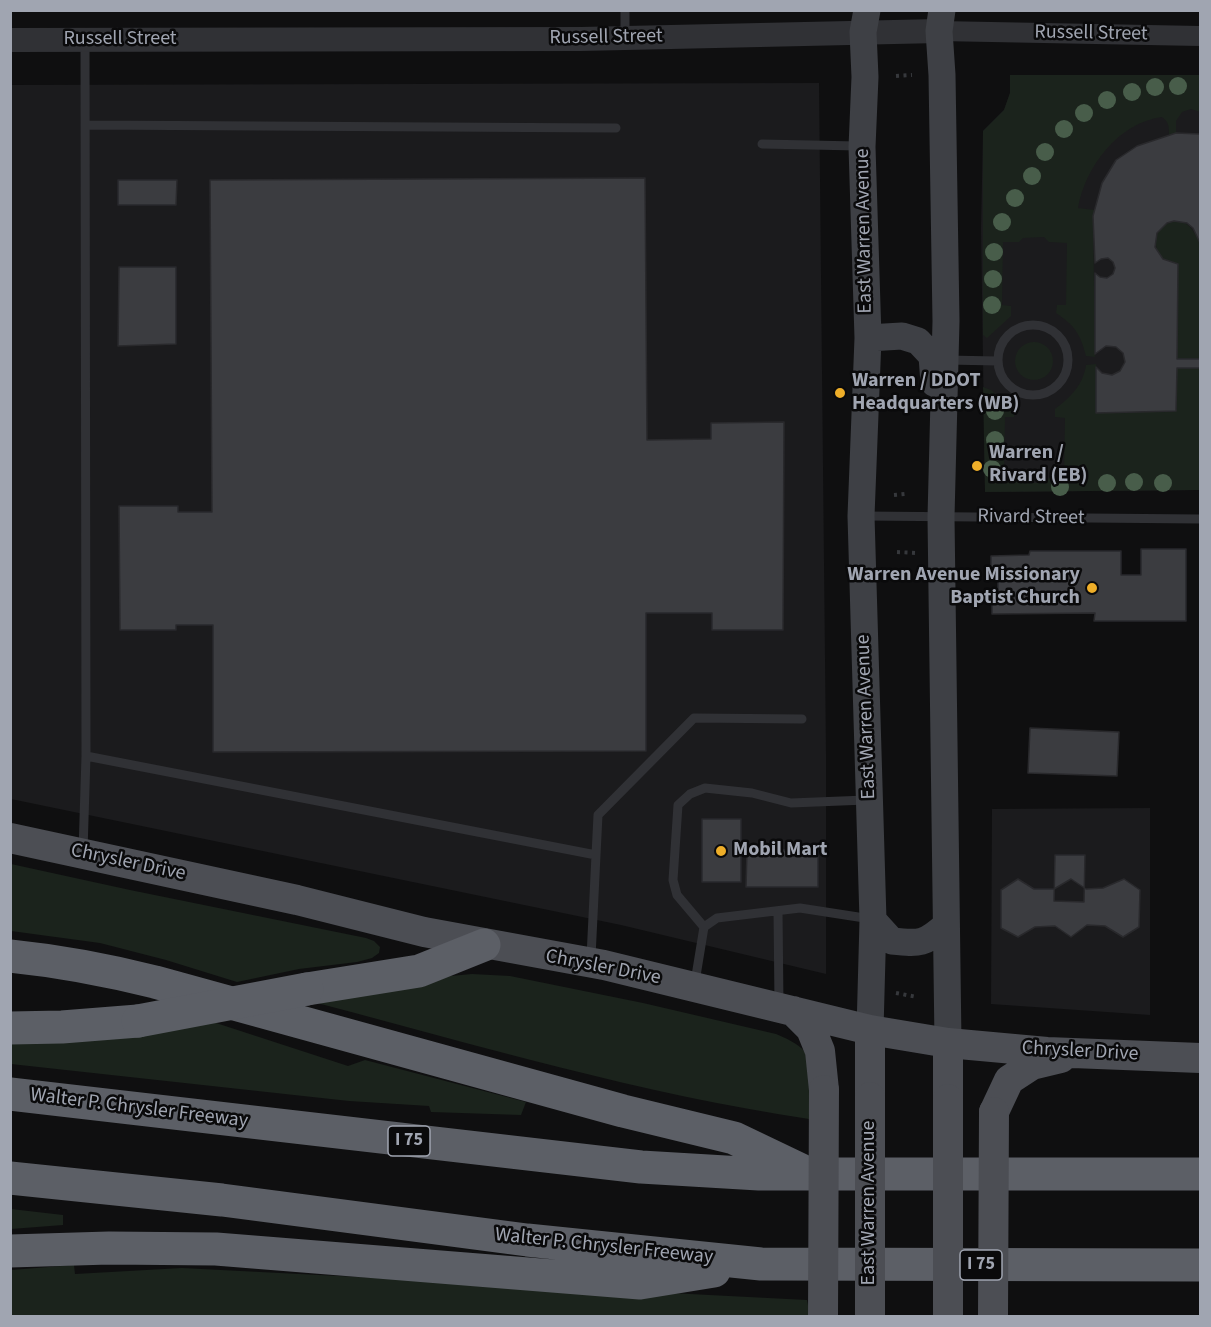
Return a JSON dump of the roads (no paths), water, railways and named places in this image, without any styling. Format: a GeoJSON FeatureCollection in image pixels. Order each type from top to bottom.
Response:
{"type":"FeatureCollection","features":[{"type":"Feature","properties":{"kind":"highway"},"geometry":{"type":"LineString","coordinates":[[10,1028],[62,1027],[138,1021],[418,971],[484,945]]}},
{"type":"Feature","properties":{"kind":"highway"},"geometry":{"type":"LineString","coordinates":[[10,956],[98,969],[155,982],[623,1111],[734,1138],[808,1173]]}},
{"type":"Feature","properties":{"kind":"highway","name":"Walter P. Chrysler Freeway"},"geometry":{"type":"LineString","coordinates":[[10,1094],[641,1167],[759,1174],[1200,1174]]}},
{"type":"Feature","properties":{"kind":"highway","name":"Walter P. Chrysler Freeway"},"geometry":{"type":"LineString","coordinates":[[10,1178],[222,1200],[527,1239],[761,1264],[1200,1265]]}},
{"type":"Feature","properties":{"kind":"highway"},"geometry":{"type":"LineString","coordinates":[[10,1251],[109,1248],[216,1249],[640,1283],[761,1264]]}},
{"type":"Feature","properties":{"kind":"main road","name":"East Warren Avenue"},"geometry":{"type":"LineString","coordinates":[[865,21],[862,147],[868,338],[861,516],[873,920],[870,1030],[870,1317]]}},
{"type":"Feature","properties":{"kind":"main road"},"geometry":{"type":"LineString","coordinates":[[940,21],[946,321],[941,517],[948,1043],[948,1317]]}},
{"type":"Feature","properties":{"kind":"main road"},"geometry":{"type":"LineString","coordinates":[[868,338],[902,336],[918,341],[932,356],[942,465]]}},
{"type":"Feature","properties":{"kind":"main road","name":"Chrysler Drive"},"geometry":{"type":"LineString","coordinates":[[10,838],[297,900],[484,945],[604,965],[870,1030],[948,1043],[1047,1052],[1200,1058]]}},
{"type":"Feature","properties":{"kind":"main road"},"geometry":{"type":"LineString","coordinates":[[873,920],[892,941],[914,944],[931,939],[946,925]]}},
{"type":"Feature","properties":{"kind":"main road"},"geometry":{"type":"LineString","coordinates":[[786,1009],[812,1029],[820,1051],[824,1090],[823,1317]]}},
{"type":"Feature","properties":{"kind":"main road"},"geometry":{"type":"LineString","coordinates":[[993,1317],[994,1112],[1009,1080],[1032,1065],[1082,1053]]}},
{"type":"Feature","properties":{"kind":"street","name":"Russell Street"},"geometry":{"type":"LineString","coordinates":[[10,40],[625,38],[865,21],[940,21],[1200,36]]}},
{"type":"Feature","properties":{"kind":"lane"},"geometry":{"type":"LineString","coordinates":[[625,10],[625,38]]}},
{"type":"Feature","properties":{"kind":"lane"},"geometry":{"type":"LineString","coordinates":[[83,853],[86,756],[85,40]]}},
{"type":"Feature","properties":{"kind":"lane"},"geometry":{"type":"LineString","coordinates":[[85,125],[616,128]]}},
{"type":"Feature","properties":{"kind":"lane"},"geometry":{"type":"LineString","coordinates":[[762,144],[862,147]]}},
{"type":"Feature","properties":{"kind":"lane"},"geometry":{"type":"LineString","coordinates":[[1034,324],[1045,326],[1055,332],[1067,350],[1068,362],[1066,373],[1059,383],[1050,391],[1039,395],[1016,390],[1006,383],[1000,372],[998,361],[999,350],[1012,331],[1034,324]]}},
{"type":"Feature","properties":{"kind":"lane"},"geometry":{"type":"LineString","coordinates":[[945,360],[998,361]]}},
{"type":"Feature","properties":{"kind":"lane","name":"Rivard Street"},"geometry":{"type":"LineString","coordinates":[[861,516],[1200,519]]}},
{"type":"Feature","properties":{"kind":"lane"},"geometry":{"type":"LineString","coordinates":[[591,964],[598,815],[694,718],[802,719]]}},
{"type":"Feature","properties":{"kind":"lane"},"geometry":{"type":"LineString","coordinates":[[86,756],[596,855]]}},
{"type":"Feature","properties":{"kind":"lane"},"geometry":{"type":"LineString","coordinates":[[705,927],[677,895],[673,880],[678,805],[690,794],[705,788],[752,794],[791,803],[869,800]]}},
{"type":"Feature","properties":{"kind":"lane"},"geometry":{"type":"LineString","coordinates":[[694,987],[705,927],[717,918],[800,908],[873,920]]}},
{"type":"Feature","properties":{"kind":"lane"},"geometry":{"type":"LineString","coordinates":[[778,911],[786,1009]]}},
{"type":"Feature","properties":{"kind":"place","name":"Warren / DDOT Headquarters (WB)"},"geometry":{"type":"Point","coordinates":[840,393]}},
{"type":"Feature","properties":{"kind":"place","name":"Warren / Rivard (EB)"},"geometry":{"type":"Point","coordinates":[977,466]}},
{"type":"Feature","properties":{"kind":"place","name":"Warren Avenue Missionary Baptist Church"},"geometry":{"type":"Point","coordinates":[1092,588]}},
{"type":"Feature","properties":{"kind":"place","name":"Mobil Mart"},"geometry":{"type":"Point","coordinates":[721,851]}}]}
